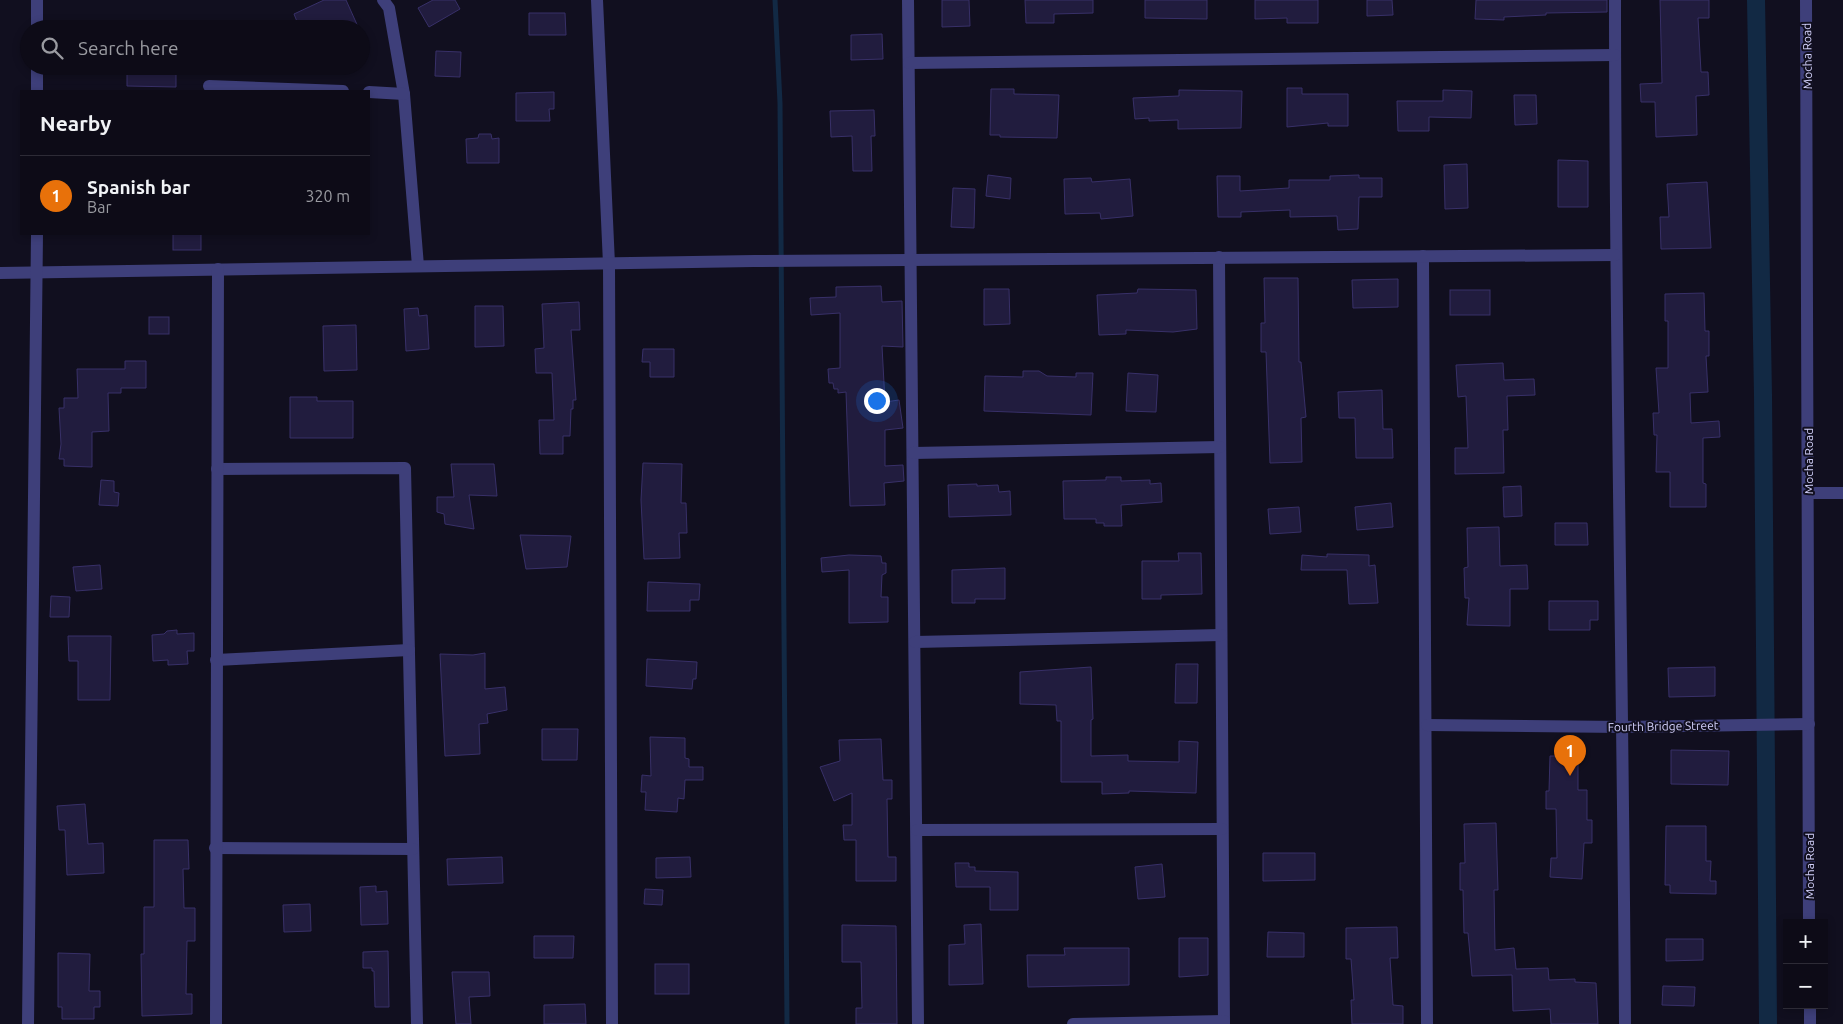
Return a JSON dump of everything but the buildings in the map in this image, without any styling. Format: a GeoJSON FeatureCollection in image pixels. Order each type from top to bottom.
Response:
{"type":"FeatureCollection","features":[{"type":"Feature","properties":{"kind":"street"},"geometry":{"type":"LineString","coordinates":[[37,0],[37,20]]}},
{"type":"Feature","properties":{"kind":"street"},"geometry":{"type":"LineString","coordinates":[[383,0],[389,8],[404,94],[418,266]]}},
{"type":"Feature","properties":{"kind":"street"},"geometry":{"type":"LineString","coordinates":[[598,0],[609,264],[612,1024]]}},
{"type":"Feature","properties":{"kind":"street"},"geometry":{"type":"LineString","coordinates":[[908,0],[918,830],[918,1024]]}},
{"type":"Feature","properties":{"kind":"street"},"geometry":{"type":"LineString","coordinates":[[1615,0],[1615,255],[1623,727],[1625,1024]]}},
{"type":"Feature","properties":{"kind":"street","name":"Mocha Road"},"geometry":{"type":"LineString","coordinates":[[1806,0],[1810,919]]}},
{"type":"Feature","properties":{"kind":"street"},"geometry":{"type":"LineString","coordinates":[[909,64],[1615,55]]}},
{"type":"Feature","properties":{"kind":"street"},"geometry":{"type":"LineString","coordinates":[[37,75],[37,90]]}},
{"type":"Feature","properties":{"kind":"street"},"geometry":{"type":"LineString","coordinates":[[209,86],[316,90]]}},
{"type":"Feature","properties":{"kind":"street"},"geometry":{"type":"LineString","coordinates":[[370,92],[404,94]]}},
{"type":"Feature","properties":{"kind":"street"},"geometry":{"type":"LineString","coordinates":[[28,1024],[37,235]]}},
{"type":"Feature","properties":{"kind":"street"},"geometry":{"type":"LineString","coordinates":[[0,273],[911,260],[1615,255]]}},
{"type":"Feature","properties":{"kind":"street"},"geometry":{"type":"LineString","coordinates":[[1423,256],[1427,726],[1427,1024]]}},
{"type":"Feature","properties":{"kind":"street"},"geometry":{"type":"LineString","coordinates":[[1073,1024],[1224,1023],[1219,258]]}},
{"type":"Feature","properties":{"kind":"street"},"geometry":{"type":"LineString","coordinates":[[216,1024],[218,269]]}},
{"type":"Feature","properties":{"kind":"street"},"geometry":{"type":"LineString","coordinates":[[913,453],[1220,447]]}},
{"type":"Feature","properties":{"kind":"street"},"geometry":{"type":"LineString","coordinates":[[217,468],[405,468],[417,1024]]}},
{"type":"Feature","properties":{"kind":"street"},"geometry":{"type":"LineString","coordinates":[[1808,493],[1843,493]]}},
{"type":"Feature","properties":{"kind":"street"},"geometry":{"type":"LineString","coordinates":[[915,642],[1221,634]]}},
{"type":"Feature","properties":{"kind":"street"},"geometry":{"type":"LineString","coordinates":[[216,660],[409,650]]}},
{"type":"Feature","properties":{"kind":"street","name":"Fourth Bridge Street"},"geometry":{"type":"LineString","coordinates":[[1427,726],[1623,727],[1809,724]]}},
{"type":"Feature","properties":{"kind":"street"},"geometry":{"type":"LineString","coordinates":[[918,830],[1222,829]]}},
{"type":"Feature","properties":{"kind":"street"},"geometry":{"type":"LineString","coordinates":[[215,848],[413,850]]}},
{"type":"Feature","properties":{"kind":"street"},"geometry":{"type":"LineString","coordinates":[[1810,1009],[1810,1024]]}},
{"type":"Feature","properties":{"kind":"waterway"},"geometry":{"type":"LineString","coordinates":[[775,0],[780,103],[787,1024]]}},
{"type":"Feature","properties":{"kind":"waterway"},"geometry":{"type":"LineString","coordinates":[[1756,0],[1763,395],[1768,1024]]}},
{"type":"Feature","properties":{"kind":"place","name":"Spanish bar"},"geometry":{"type":"Point","coordinates":[1570,776]}}]}
